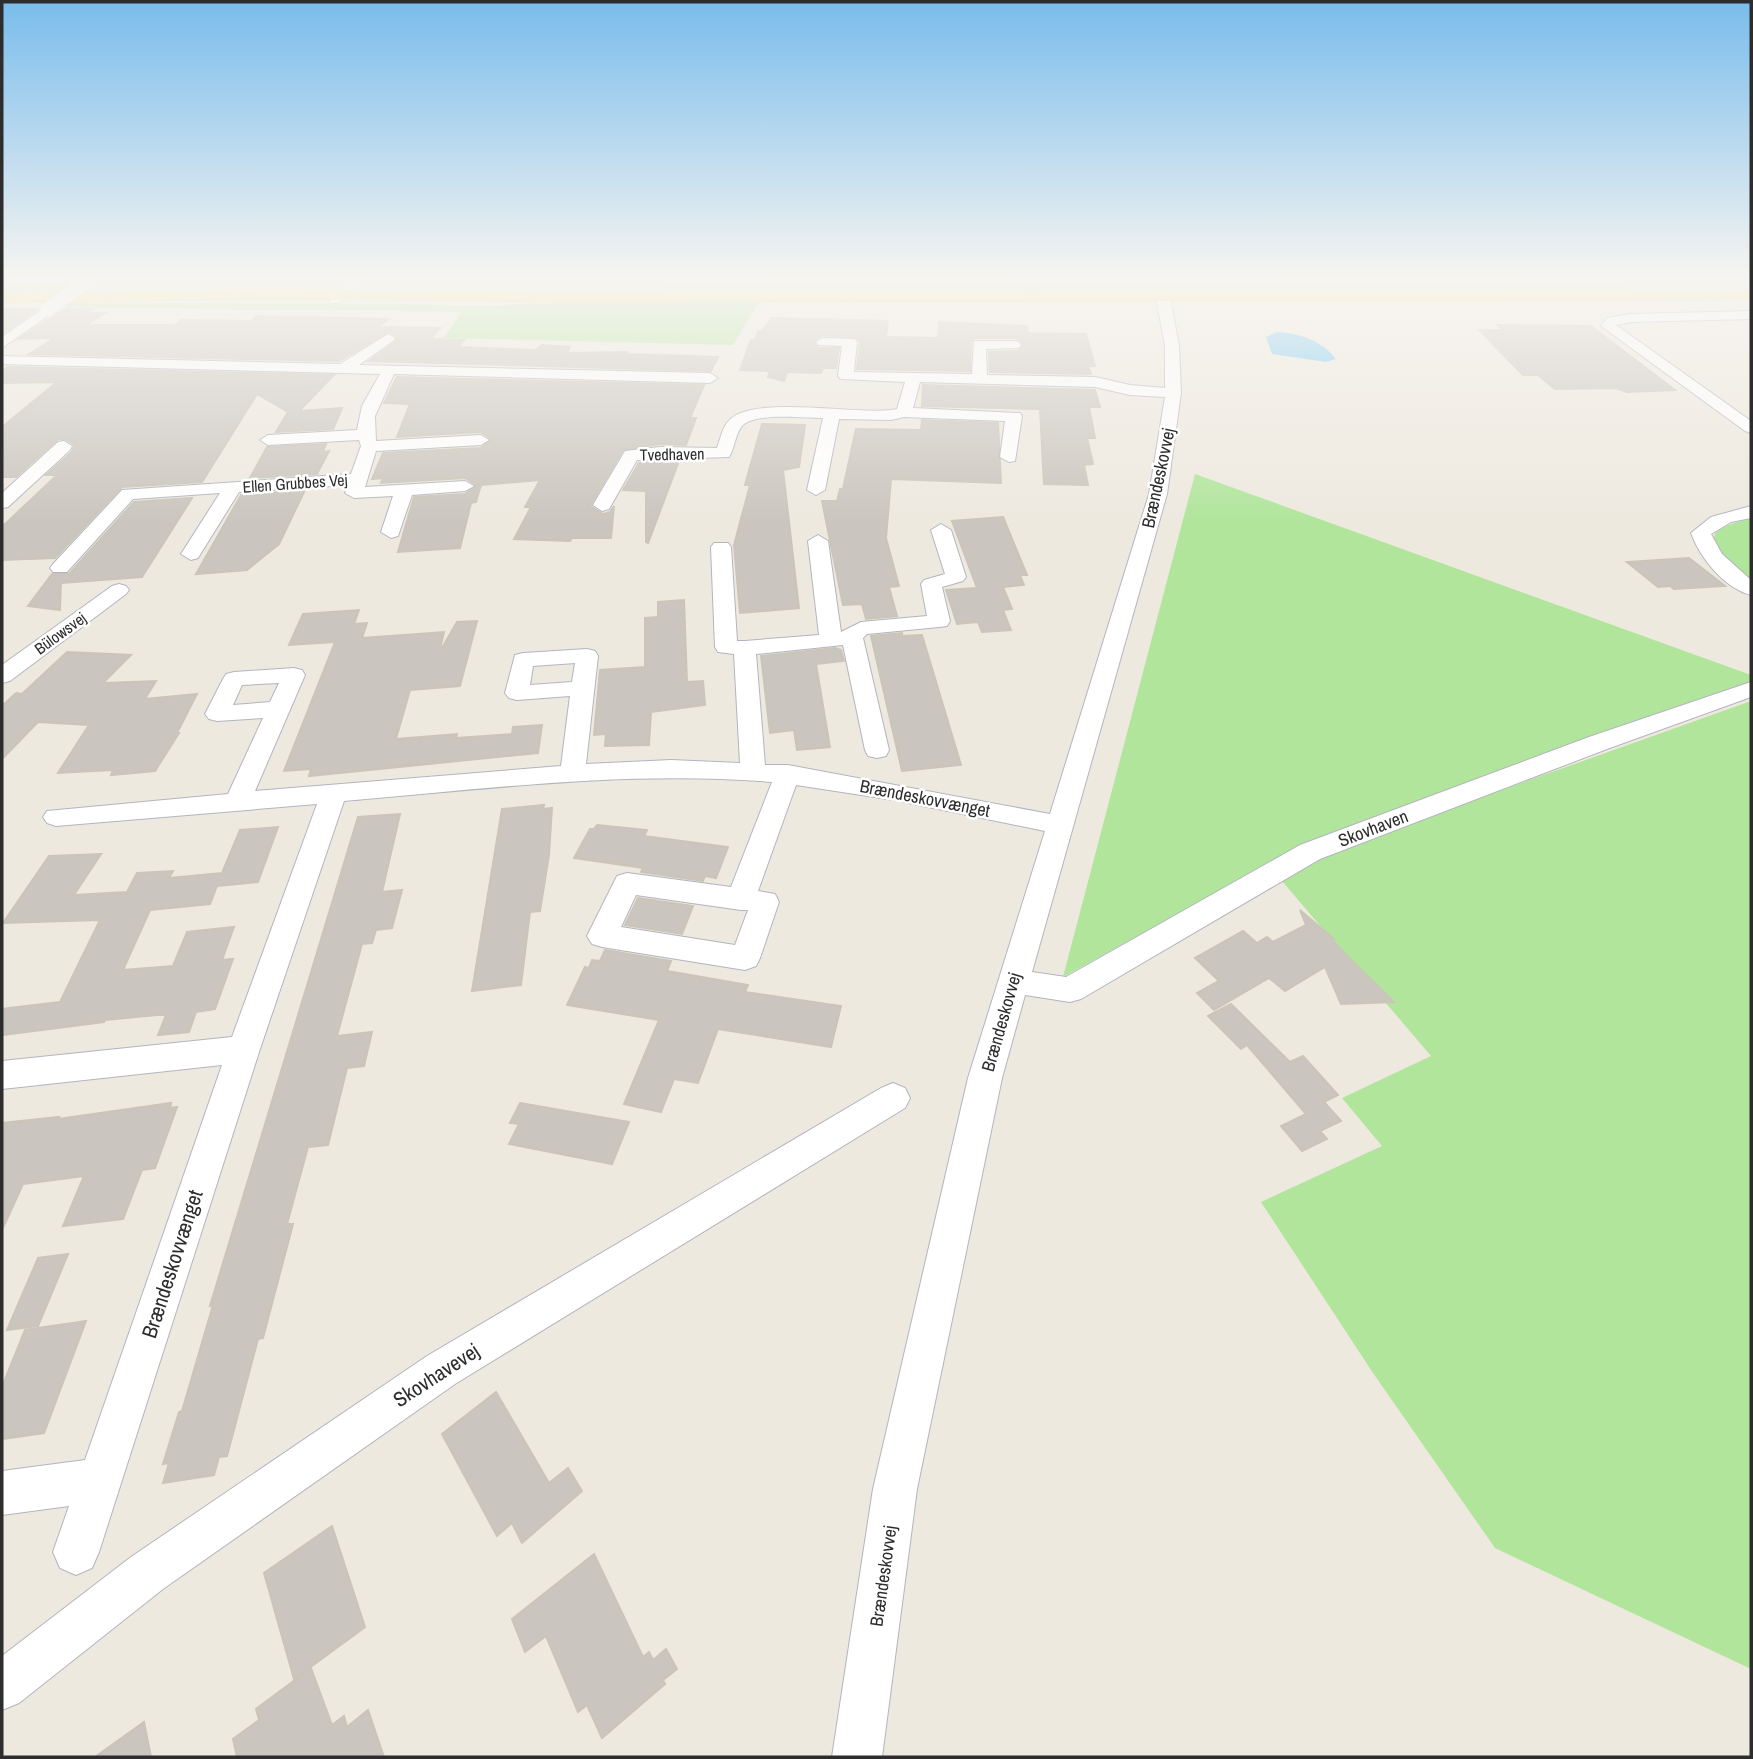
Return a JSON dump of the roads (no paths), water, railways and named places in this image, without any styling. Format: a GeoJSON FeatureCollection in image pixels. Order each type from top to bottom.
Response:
{"type":"FeatureCollection","features":[{"type":"Feature","properties":{"kind":"street"},"geometry":{"type":"LineString","coordinates":[[6,360],[710,378]]}},
{"type":"Feature","properties":{"kind":"street"},"geometry":{"type":"LineString","coordinates":[[344,368],[356,360]]}},
{"type":"Feature","properties":{"kind":"street"},"geometry":{"type":"LineString","coordinates":[[848,360],[846,376],[1095,382],[1130,390],[1173,393]]}},
{"type":"Feature","properties":{"kind":"street"},"geometry":{"type":"LineString","coordinates":[[979,360],[980,380]]}},
{"type":"Feature","properties":{"kind":"street","name":"Brændeskovvej"},"geometry":{"type":"LineString","coordinates":[[857,1757],[895,1489],[985,1077],[1158,494],[1173,393],[1172,360]]}},
{"type":"Feature","properties":{"kind":"street"},"geometry":{"type":"LineString","coordinates":[[1656,360],[1751,428]]}},
{"type":"Feature","properties":{"kind":"street","name":"Ellen Grubbes Vej"},"geometry":{"type":"LineString","coordinates":[[390,369],[367,409],[367,441],[354,493],[465,486]]}},
{"type":"Feature","properties":{"kind":"street"},"geometry":{"type":"LineString","coordinates":[[904,412],[913,379]]}},
{"type":"Feature","properties":{"kind":"street","name":"Tvedhaven"},"geometry":{"type":"LineString","coordinates":[[602,505],[631,455],[660,452],[723,453],[734,424],[744,417],[771,412],[891,415],[904,412],[1014,416],[1009,457]]}},
{"type":"Feature","properties":{"kind":"street"},"geometry":{"type":"LineString","coordinates":[[816,490],[832,414]]}},
{"type":"Feature","properties":{"kind":"street"},"geometry":{"type":"LineString","coordinates":[[268,440],[481,440]]}},
{"type":"Feature","properties":{"kind":"street"},"geometry":{"type":"LineString","coordinates":[[2,503],[64,446]]}},
{"type":"Feature","properties":{"kind":"street","name":"Ellen Grubbes Vej"},"geometry":{"type":"LineString","coordinates":[[60,568],[128,494],[358,479]]}},
{"type":"Feature","properties":{"kind":"street","name":"Ellen Grubbes Vej"},"geometry":{"type":"LineString","coordinates":[[191,554],[233,487]]}},
{"type":"Feature","properties":{"kind":"street"},"geometry":{"type":"LineString","coordinates":[[391,532],[404,490]]}},
{"type":"Feature","properties":{"kind":"street"},"geometry":{"type":"LineString","coordinates":[[1751,512],[1731,514],[1711,523],[1701,533],[1706,548],[1720,566],[1751,589]]}},
{"type":"Feature","properties":{"kind":"street"},"geometry":{"type":"LineString","coordinates":[[721,547],[726,647],[745,648],[842,638],[861,628],[939,621],[931,584],[956,577],[941,530]]}},
{"type":"Feature","properties":{"kind":"street"},"geometry":{"type":"LineString","coordinates":[[818,541],[842,638],[877,750]]}},
{"type":"Feature","properties":{"kind":"street","name":"Bülowsvej"},"geometry":{"type":"LineString","coordinates":[[2,676],[119,590]]}},
{"type":"Feature","properties":{"kind":"street"},"geometry":{"type":"LineString","coordinates":[[745,648],[753,771]]}},
{"type":"Feature","properties":{"kind":"street"},"geometry":{"type":"LineString","coordinates":[[572,775],[583,688]]}},
{"type":"Feature","properties":{"kind":"street","name":"Skovhaven"},"geometry":{"type":"LineString","coordinates":[[1012,981],[1070,990],[1310,852],[1598,743],[1751,690]]}},
{"type":"Feature","properties":{"kind":"street"},"geometry":{"type":"LineString","coordinates":[[238,801],[279,709]]}},
{"type":"Feature","properties":{"kind":"street","name":"Brændeskovvænget"},"geometry":{"type":"LineString","coordinates":[[56,817],[645,768],[788,773],[1061,825]]}},
{"type":"Feature","properties":{"kind":"street"},"geometry":{"type":"LineString","coordinates":[[741,899],[788,773]]}},
{"type":"Feature","properties":{"kind":"street","name":"Brændeskovvænget"},"geometry":{"type":"LineString","coordinates":[[76,1552],[244,1049],[333,795]]}},
{"type":"Feature","properties":{"kind":"street"},"geometry":{"type":"LineString","coordinates":[[627,883],[741,899],[765,902],[745,958],[601,936],[627,883]]}},
{"type":"Feature","properties":{"kind":"street"},"geometry":{"type":"LineString","coordinates":[[2,1075],[244,1049]]}},
{"type":"Feature","properties":{"kind":"street","name":"Skovhavevej"},"geometry":{"type":"LineString","coordinates":[[2,1686],[52,1644],[159,1564],[442,1370],[893,1098]]}},
{"type":"Feature","properties":{"kind":"street"},"geometry":{"type":"LineString","coordinates":[[2,1493],[101,1480]]}}]}
